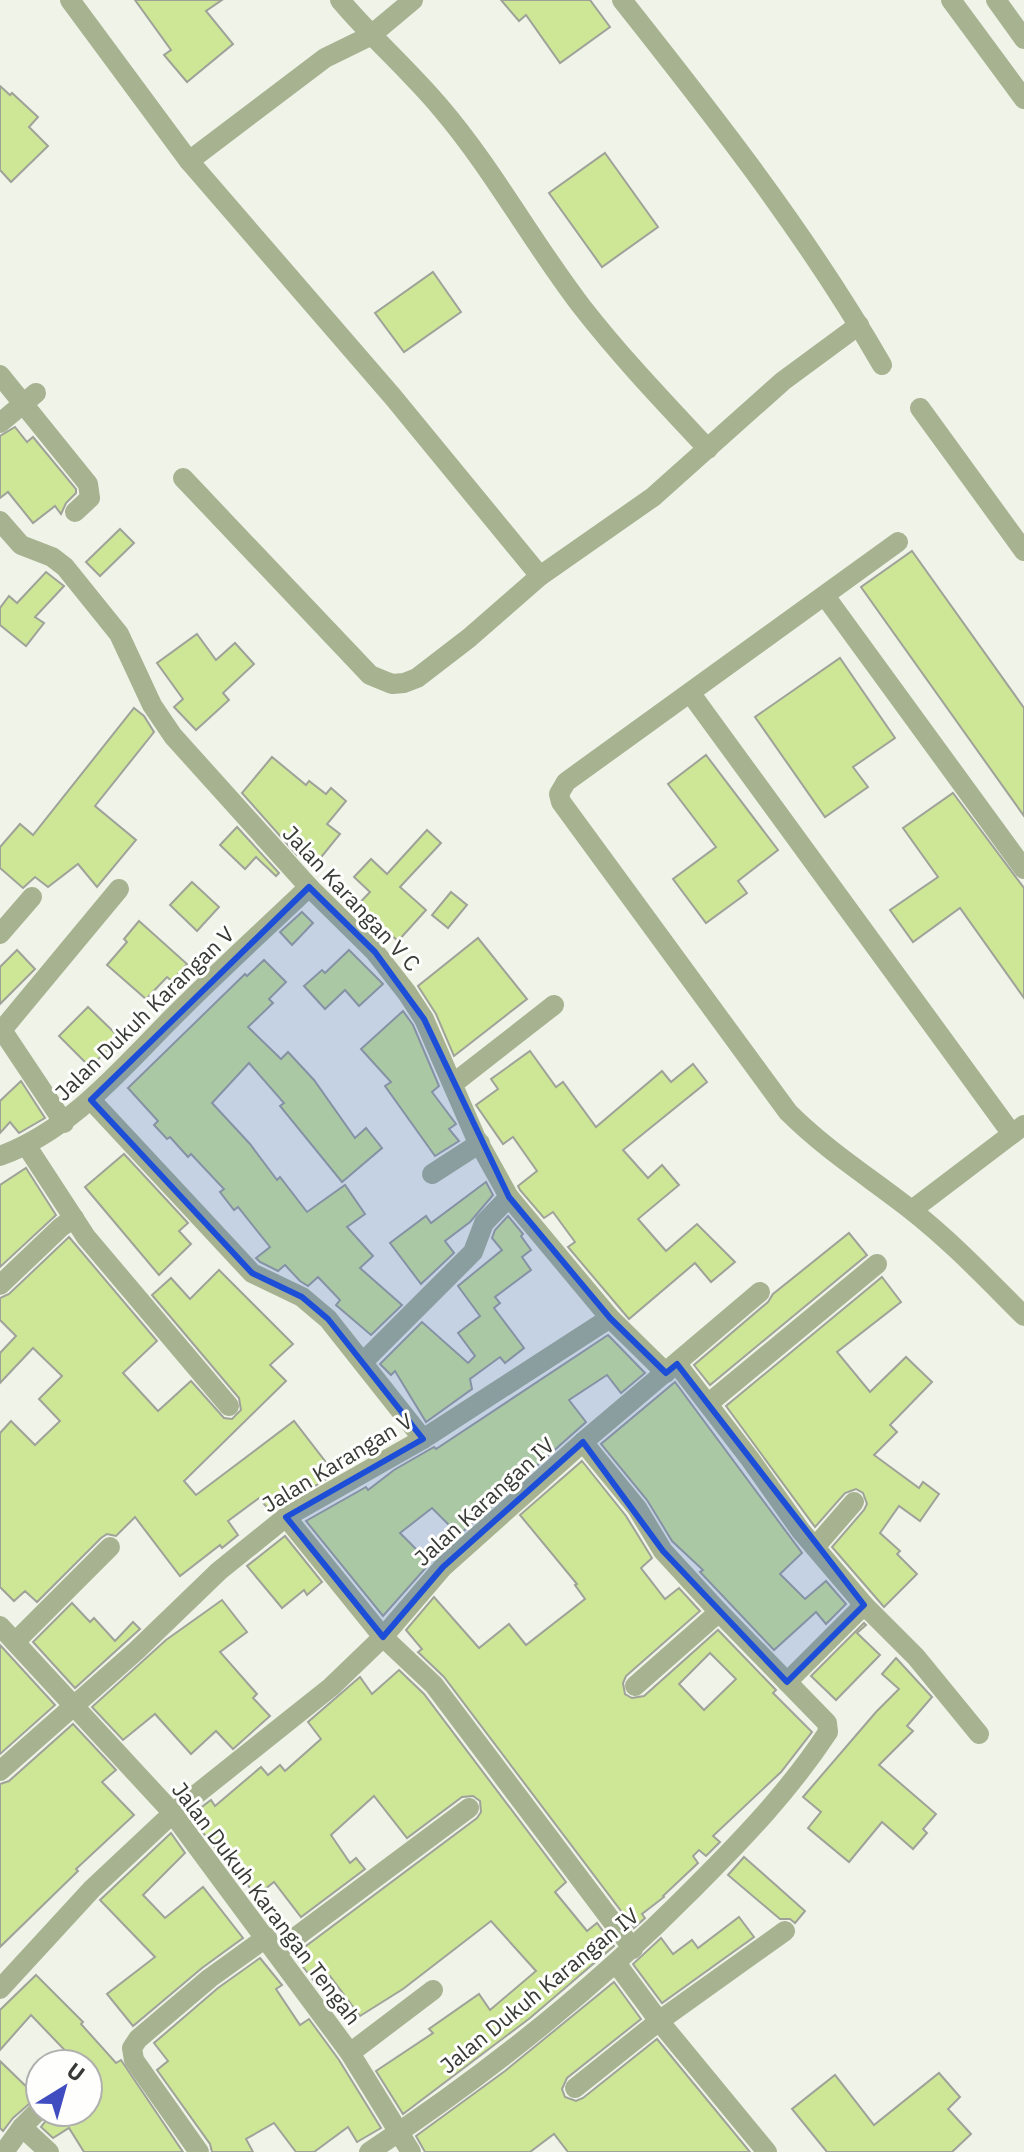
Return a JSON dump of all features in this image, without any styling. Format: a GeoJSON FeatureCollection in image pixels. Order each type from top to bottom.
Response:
{"type":"FeatureCollection","features":[{"type":"Feature","properties":{"kind":"street"},"geometry":{"type":"LineString","coordinates":[[70,0],[189,161],[382,385],[540,576]]}},
{"type":"Feature","properties":{"kind":"street"},"geometry":{"type":"LineString","coordinates":[[340,0],[370,36],[440,107],[511,202],[581,305],[640,376],[708,449]]}},
{"type":"Feature","properties":{"kind":"street"},"geometry":{"type":"LineString","coordinates":[[189,161],[325,58],[370,36],[413,0]]}},
{"type":"Feature","properties":{"kind":"street"},"geometry":{"type":"LineString","coordinates":[[622,0],[757,177],[859,325],[882,365]]}},
{"type":"Feature","properties":{"kind":"street"},"geometry":{"type":"LineString","coordinates":[[951,0],[1024,99]]}},
{"type":"Feature","properties":{"kind":"street"},"geometry":{"type":"LineString","coordinates":[[996,0],[1024,39]]}},
{"type":"Feature","properties":{"kind":"street"},"geometry":{"type":"LineString","coordinates":[[183,478],[370,675],[392,684],[404,683],[417,678],[469,638],[540,576],[653,497],[783,381],[859,325]]}},
{"type":"Feature","properties":{"kind":"street"},"geometry":{"type":"LineString","coordinates":[[0,375],[29,398],[90,487],[90,498],[75,512]]}},
{"type":"Feature","properties":{"kind":"street"},"geometry":{"type":"LineString","coordinates":[[0,423],[29,398]]}},
{"type":"Feature","properties":{"kind":"street"},"geometry":{"type":"LineString","coordinates":[[920,408],[1024,551]]}},
{"type":"Feature","properties":{"kind":"street","name":"Jalan Karangan V C"},"geometry":{"type":"LineString","coordinates":[[0,521],[21,545],[52,557],[65,567],[119,634],[162,722],[309,887],[375,952],[424,1019],[475,1136],[509,1197],[610,1318],[672,1368]]}},
{"type":"Feature","properties":{"kind":"street"},"geometry":{"type":"LineString","coordinates":[[898,542],[566,782],[560,790],[561,802],[788,1112],[831,1152],[912,1210],[1024,1316]]}},
{"type":"Feature","properties":{"kind":"street"},"geometry":{"type":"LineString","coordinates":[[825,596],[1024,869]]}},
{"type":"Feature","properties":{"kind":"street"},"geometry":{"type":"LineString","coordinates":[[691,694],[1018,1129],[912,1210]]}},
{"type":"Feature","properties":{"kind":"street","name":"Jalan Dukuh Karangan V"},"geometry":{"type":"LineString","coordinates":[[0,1156],[64,1123],[91,1100],[309,887]]}},
{"type":"Feature","properties":{"kind":"street"},"geometry":{"type":"LineString","coordinates":[[64,1123],[1,1029],[119,889]]}},
{"type":"Feature","properties":{"kind":"street"},"geometry":{"type":"LineString","coordinates":[[0,934],[32,897]]}},
{"type":"Feature","properties":{"kind":"street"},"geometry":{"type":"LineString","coordinates":[[454,1083],[554,1005]]}},
{"type":"Feature","properties":{"kind":"street"},"geometry":{"type":"LineString","coordinates":[[91,1100],[252,1273],[302,1297],[328,1319],[423,1439]]}},
{"type":"Feature","properties":{"kind":"street"},"geometry":{"type":"LineString","coordinates":[[432,1174],[480,1143]]}},
{"type":"Feature","properties":{"kind":"street"},"geometry":{"type":"LineString","coordinates":[[26,1145],[119,1279],[229,1406]]}},
{"type":"Feature","properties":{"kind":"street"},"geometry":{"type":"LineString","coordinates":[[363,1362],[473,1252],[484,1223],[509,1197]]}},
{"type":"Feature","properties":{"kind":"street"},"geometry":{"type":"LineString","coordinates":[[0,1285],[74,1218]]}},
{"type":"Feature","properties":{"kind":"street"},"geometry":{"type":"LineString","coordinates":[[709,1403],[877,1264]]}},
{"type":"Feature","properties":{"kind":"street","name":"Jalan Karangan IV"},"geometry":{"type":"LineString","coordinates":[[0,1989],[92,1889],[173,1813],[331,1687],[383,1637],[443,1567],[583,1442],[760,1292]]}},
{"type":"Feature","properties":{"kind":"street","name":"Jalan Karangan V"},"geometry":{"type":"LineString","coordinates":[[75,1707],[219,1571],[286,1517],[423,1439],[610,1318]]}},
{"type":"Feature","properties":{"kind":"street"},"geometry":{"type":"LineString","coordinates":[[672,1368],[709,1403],[801,1531],[864,1605],[916,1657],[979,1734]]}},
{"type":"Feature","properties":{"kind":"street"},"geometry":{"type":"LineString","coordinates":[[583,1442],[637,1508],[663,1551],[787,1682],[864,1605]]}},
{"type":"Feature","properties":{"kind":"street"},"geometry":{"type":"LineString","coordinates":[[815,1547],[854,1502]]}},
{"type":"Feature","properties":{"kind":"street"},"geometry":{"type":"LineString","coordinates":[[286,1517],[383,1637],[434,1685],[633,1949]]}},
{"type":"Feature","properties":{"kind":"street"},"geometry":{"type":"LineString","coordinates":[[15,1642],[110,1547]]}},
{"type":"Feature","properties":{"kind":"street"},"geometry":{"type":"LineString","coordinates":[[635,1686],[719,1612]]}},
{"type":"Feature","properties":{"kind":"street","name":"Jalan Dukuh Karangan Tengah"},"geometry":{"type":"LineString","coordinates":[[0,1626],[173,1813],[350,2053],[411,2152]]}},
{"type":"Feature","properties":{"kind":"street","name":"Jalan Dukuh Karangan IV"},"geometry":{"type":"LineString","coordinates":[[369,2152],[526,2038],[633,1949],[761,1822],[828,1732],[827,1723],[787,1682]]}},
{"type":"Feature","properties":{"kind":"street"},"geometry":{"type":"LineString","coordinates":[[0,1771],[75,1707]]}},
{"type":"Feature","properties":{"kind":"street"},"geometry":{"type":"LineString","coordinates":[[199,2152],[134,2060],[132,2048],[138,2039],[210,1978],[272,1944],[469,1808]]}},
{"type":"Feature","properties":{"kind":"street"},"geometry":{"type":"LineString","coordinates":[[575,2088],[659,2021],[785,1931]]}},
{"type":"Feature","properties":{"kind":"street"},"geometry":{"type":"LineString","coordinates":[[616,1963],[659,2021],[767,2152]]}},
{"type":"Feature","properties":{"kind":"street"},"geometry":{"type":"LineString","coordinates":[[350,2053],[433,1990]]}},
{"type":"Feature","properties":{"kind":"street"},"geometry":{"type":"LineString","coordinates":[[4,2152],[22,2127],[49,2152]]}},
{"type":"Feature","properties":{"kind":"highlighted area"},"geometry":{"type":"Polygon","coordinates":[[[309,887],[375,952],[424,1019],[509,1197],[610,1318],[666,1373],[677,1364],[864,1605],[787,1682],[663,1551],[583,1442],[443,1567],[383,1637],[286,1517],[423,1439],[328,1319],[302,1297],[252,1273],[91,1100],[309,887]]]}},
{"type":"Feature","properties":{"kind":"building"},"geometry":{"type":"Polygon","coordinates":[[[135,0],[222,0],[206,11],[233,44],[187,82],[164,55],[171,50],[135,0]]]}},
{"type":"Feature","properties":{"kind":"building"},"geometry":{"type":"Polygon","coordinates":[[[501,0],[590,0],[610,27],[560,63],[526,15],[519,21],[501,0]]]}},
{"type":"Feature","properties":{"kind":"building"},"geometry":{"type":"Polygon","coordinates":[[[0,86],[38,117],[29,127],[48,146],[11,182],[0,170],[0,86]]]}},
{"type":"Feature","properties":{"kind":"building"},"geometry":{"type":"Polygon","coordinates":[[[605,153],[658,227],[602,267],[549,193],[605,153]]]}},
{"type":"Feature","properties":{"kind":"building"},"geometry":{"type":"Polygon","coordinates":[[[433,272],[461,312],[404,352],[375,313],[433,272]]]}},
{"type":"Feature","properties":{"kind":"building"},"geometry":{"type":"Polygon","coordinates":[[[15,427],[27,442],[33,437],[76,489],[61,514],[55,506],[33,523],[8,492],[0,498],[0,436],[15,427]]]}},
{"type":"Feature","properties":{"kind":"building"},"geometry":{"type":"Polygon","coordinates":[[[120,529],[134,543],[100,576],[86,562],[120,529]]]}},
{"type":"Feature","properties":{"kind":"building"},"geometry":{"type":"Polygon","coordinates":[[[912,551],[1024,708],[1024,816],[861,587],[912,551]]]}},
{"type":"Feature","properties":{"kind":"building"},"geometry":{"type":"Polygon","coordinates":[[[46,572],[64,586],[35,617],[44,623],[26,646],[0,625],[0,608],[9,596],[17,603],[46,572]]]}},
{"type":"Feature","properties":{"kind":"building"},"geometry":{"type":"Polygon","coordinates":[[[197,634],[216,660],[235,643],[254,664],[223,693],[229,700],[196,730],[174,707],[183,699],[157,663],[197,634]]]}},
{"type":"Feature","properties":{"kind":"building"},"geometry":{"type":"Polygon","coordinates":[[[840,658],[895,738],[853,767],[868,787],[825,817],[755,717],[840,658]]]}},
{"type":"Feature","properties":{"kind":"building"},"geometry":{"type":"Polygon","coordinates":[[[134,708],[144,716],[154,732],[95,806],[136,840],[97,887],[78,864],[48,887],[35,877],[23,888],[0,868],[0,847],[20,824],[33,835],[134,708]]]}},
{"type":"Feature","properties":{"kind":"building"},"geometry":{"type":"Polygon","coordinates":[[[706,755],[778,850],[738,881],[747,893],[706,923],[673,879],[716,847],[668,784],[706,755]]]}},
{"type":"Feature","properties":{"kind":"building"},"geometry":{"type":"Polygon","coordinates":[[[272,757],[306,785],[309,781],[326,794],[331,788],[346,801],[327,824],[340,834],[318,861],[303,849],[297,855],[242,793],[272,757]]]}},
{"type":"Feature","properties":{"kind":"building"},"geometry":{"type":"Polygon","coordinates":[[[953,793],[1024,888],[1024,998],[960,908],[913,942],[890,910],[938,877],[903,828],[953,793]]]}},
{"type":"Feature","properties":{"kind":"building"},"geometry":{"type":"Polygon","coordinates":[[[237,827],[279,873],[276,876],[256,857],[245,869],[220,845],[237,827]]]}},
{"type":"Feature","properties":{"kind":"building"},"geometry":{"type":"Polygon","coordinates":[[[427,830],[441,843],[400,887],[426,910],[398,941],[371,917],[365,923],[352,911],[370,892],[354,877],[371,859],[387,874],[427,830]]]}},
{"type":"Feature","properties":{"kind":"building"},"geometry":{"type":"Polygon","coordinates":[[[192,882],[219,907],[197,931],[170,905],[192,882]]]}},
{"type":"Feature","properties":{"kind":"building"},"geometry":{"type":"Polygon","coordinates":[[[451,892],[467,905],[448,928],[432,915],[451,892]]]}},
{"type":"Feature","properties":{"kind":"building"},"geometry":{"type":"Polygon","coordinates":[[[302,912],[313,923],[292,945],[280,932],[302,912]]]}},
{"type":"Feature","properties":{"kind":"building"},"geometry":{"type":"Polygon","coordinates":[[[139,921],[187,964],[172,981],[167,977],[146,999],[107,965],[127,942],[124,939],[139,921]]]}},
{"type":"Feature","properties":{"kind":"building"},"geometry":{"type":"Polygon","coordinates":[[[478,938],[527,999],[454,1056],[436,1014],[418,986],[478,938]]]}},
{"type":"Feature","properties":{"kind":"building"},"geometry":{"type":"Polygon","coordinates":[[[17,950],[35,969],[0,1004],[0,967],[17,950]]]}},
{"type":"Feature","properties":{"kind":"building"},"geometry":{"type":"Polygon","coordinates":[[[349,950],[383,984],[359,1006],[345,990],[325,1009],[304,986],[322,970],[325,973],[349,950]]]}},
{"type":"Feature","properties":{"kind":"building"},"geometry":{"type":"Polygon","coordinates":[[[264,960],[286,982],[269,999],[273,1003],[248,1027],[281,1059],[288,1052],[314,1080],[355,1138],[366,1128],[382,1148],[342,1182],[280,1106],[284,1103],[249,1063],[212,1103],[250,1144],[277,1180],[280,1177],[307,1212],[345,1185],[365,1214],[347,1227],[373,1256],[360,1268],[402,1305],[371,1335],[336,1305],[340,1300],[318,1277],[308,1286],[285,1265],[278,1271],[256,1258],[270,1247],[238,1207],[234,1210],[220,1192],[224,1189],[191,1154],[188,1157],[154,1125],[158,1121],[128,1088],[245,974],[247,976],[264,960]]]}},
{"type":"Feature","properties":{"kind":"building"},"geometry":{"type":"Polygon","coordinates":[[[88,1007],[120,1038],[90,1067],[59,1036],[88,1007]]]}},
{"type":"Feature","properties":{"kind":"building"},"geometry":{"type":"Polygon","coordinates":[[[403,1011],[413,1025],[439,1086],[432,1092],[456,1124],[449,1129],[459,1141],[435,1156],[385,1086],[391,1082],[361,1049],[403,1011]]]}},
{"type":"Feature","properties":{"kind":"building"},"geometry":{"type":"Polygon","coordinates":[[[530,1051],[556,1087],[563,1082],[596,1127],[662,1071],[671,1082],[693,1064],[707,1082],[623,1150],[648,1178],[662,1165],[679,1185],[638,1219],[666,1251],[697,1224],[735,1262],[711,1282],[695,1263],[629,1319],[568,1247],[575,1242],[553,1212],[544,1218],[520,1190],[518,1186],[537,1171],[513,1137],[503,1144],[476,1105],[498,1089],[491,1079],[530,1051]]]}},
{"type":"Feature","properties":{"kind":"building"},"geometry":{"type":"Polygon","coordinates":[[[21,1081],[45,1118],[19,1133],[10,1122],[0,1133],[0,1101],[21,1081]]]}},
{"type":"Feature","properties":{"kind":"building"},"geometry":{"type":"Polygon","coordinates":[[[124,1154],[188,1223],[179,1231],[191,1244],[159,1275],[85,1187],[124,1154]]]}},
{"type":"Feature","properties":{"kind":"building"},"geometry":{"type":"Polygon","coordinates":[[[26,1168],[56,1215],[0,1267],[0,1185],[26,1168]]]}},
{"type":"Feature","properties":{"kind":"building"},"geometry":{"type":"Polygon","coordinates":[[[486,1182],[493,1195],[470,1222],[445,1241],[454,1253],[421,1284],[390,1243],[426,1216],[431,1223],[486,1182]]]}},
{"type":"Feature","properties":{"kind":"building"},"geometry":{"type":"Polygon","coordinates":[[[508,1216],[531,1250],[522,1257],[531,1270],[495,1297],[500,1303],[494,1308],[524,1348],[505,1363],[500,1357],[470,1379],[472,1389],[426,1422],[395,1371],[391,1375],[380,1364],[422,1322],[468,1363],[475,1356],[458,1333],[480,1316],[458,1286],[502,1250],[492,1238],[508,1216]]]}},
{"type":"Feature","properties":{"kind":"building"},"geometry":{"type":"Polygon","coordinates":[[[849,1233],[867,1255],[710,1385],[694,1365],[768,1302],[773,1294],[849,1233]]]}},
{"type":"Feature","properties":{"kind":"building"},"geometry":{"type":"Polygon","coordinates":[[[69,1237],[157,1341],[123,1373],[158,1411],[191,1381],[224,1418],[232,1419],[241,1410],[239,1398],[152,1295],[171,1278],[190,1299],[219,1270],[293,1344],[270,1365],[286,1381],[184,1481],[196,1495],[294,1421],[335,1474],[271,1512],[259,1498],[228,1521],[238,1535],[180,1576],[135,1517],[116,1536],[107,1534],[101,1538],[37,1602],[25,1591],[14,1601],[0,1587],[0,1433],[11,1421],[35,1445],[60,1421],[39,1399],[62,1376],[33,1348],[0,1383],[0,1353],[16,1336],[0,1320],[0,1298],[9,1294],[69,1237]]]}},
{"type":"Feature","properties":{"kind":"building"},"geometry":{"type":"Polygon","coordinates":[[[882,1277],[901,1302],[837,1352],[870,1392],[906,1357],[932,1382],[890,1425],[897,1432],[874,1455],[919,1488],[923,1482],[939,1494],[920,1521],[899,1506],[880,1533],[900,1551],[897,1554],[917,1574],[884,1607],[832,1547],[864,1510],[867,1504],[863,1493],[856,1489],[845,1493],[815,1527],[726,1406],[882,1277]]]}},
{"type":"Feature","properties":{"kind":"building"},"geometry":{"type":"Polygon","coordinates":[[[608,1335],[645,1373],[621,1393],[607,1375],[569,1400],[586,1422],[459,1535],[432,1508],[400,1533],[430,1563],[383,1616],[306,1521],[366,1487],[368,1490],[394,1470],[434,1447],[436,1449],[608,1335]]]}},
{"type":"Feature","properties":{"kind":"building"},"geometry":{"type":"Polygon","coordinates":[[[675,1382],[802,1553],[780,1574],[805,1599],[826,1581],[846,1604],[826,1624],[816,1612],[774,1650],[700,1572],[703,1570],[672,1541],[647,1500],[601,1444],[675,1382]]]}},
{"type":"Feature","properties":{"kind":"building"},"geometry":{"type":"Polygon","coordinates":[[[582,1461],[626,1516],[652,1558],[641,1568],[665,1599],[679,1588],[700,1611],[626,1676],[623,1683],[625,1694],[632,1698],[644,1696],[718,1630],[812,1732],[781,1772],[713,1836],[720,1842],[706,1856],[699,1850],[693,1856],[698,1863],[642,1914],[645,1918],[634,1928],[444,1677],[418,1652],[422,1649],[406,1630],[434,1597],[479,1648],[509,1624],[526,1645],[585,1599],[577,1584],[520,1515],[582,1461]],[[710,1653],[679,1684],[704,1710],[736,1679],[710,1653]]]}},
{"type":"Feature","properties":{"kind":"building"},"geometry":{"type":"Polygon","coordinates":[[[285,1536],[322,1582],[307,1595],[304,1590],[282,1608],[247,1566],[285,1536]]]}},
{"type":"Feature","properties":{"kind":"building"},"geometry":{"type":"Polygon","coordinates":[[[222,1600],[247,1632],[220,1652],[257,1694],[253,1698],[270,1716],[233,1749],[216,1731],[191,1754],[155,1714],[123,1740],[92,1707],[166,1640],[222,1600]]]}},
{"type":"Feature","properties":{"kind":"building"},"geometry":{"type":"Polygon","coordinates":[[[72,1603],[90,1622],[94,1618],[115,1641],[133,1622],[140,1629],[75,1688],[33,1642],[72,1603]]]}},
{"type":"Feature","properties":{"kind":"building"},"geometry":{"type":"Polygon","coordinates":[[[864,1623],[866,1625],[857,1633],[880,1655],[836,1700],[811,1676],[864,1623]]]}},
{"type":"Feature","properties":{"kind":"building"},"geometry":{"type":"Polygon","coordinates":[[[0,1645],[55,1705],[0,1754],[0,1645]]]}},
{"type":"Feature","properties":{"kind":"building"},"geometry":{"type":"Polygon","coordinates":[[[896,1658],[932,1697],[907,1726],[913,1731],[879,1765],[936,1814],[923,1829],[927,1833],[913,1849],[882,1822],[849,1862],[808,1828],[821,1812],[803,1797],[899,1689],[882,1674],[896,1658]]]}},
{"type":"Feature","properties":{"kind":"building"},"geometry":{"type":"Polygon","coordinates":[[[399,1670],[424,1694],[566,1882],[555,1892],[587,1931],[597,1923],[614,1946],[530,2018],[403,2114],[376,2071],[433,2033],[429,2029],[479,1994],[490,2010],[536,1971],[491,1921],[403,1989],[360,2016],[330,1976],[317,1985],[294,1955],[477,1818],[481,1812],[480,1801],[473,1796],[462,1797],[407,1838],[374,1796],[331,1835],[350,1863],[356,1858],[365,1869],[301,1917],[274,1882],[256,1896],[222,1851],[220,1854],[190,1816],[211,1800],[215,1806],[261,1767],[268,1775],[280,1765],[285,1771],[321,1739],[308,1722],[360,1677],[372,1694],[399,1670]]]}},
{"type":"Feature","properties":{"kind":"building"},"geometry":{"type":"Polygon","coordinates":[[[73,1724],[116,1770],[102,1782],[134,1815],[0,1947],[0,1784],[9,1781],[73,1724]]]}},
{"type":"Feature","properties":{"kind":"building"},"geometry":{"type":"Polygon","coordinates":[[[171,1833],[185,1853],[143,1895],[165,1918],[203,1887],[243,1938],[133,2026],[107,1994],[155,1957],[100,1900],[171,1833]]]}},
{"type":"Feature","properties":{"kind":"building"},"geometry":{"type":"Polygon","coordinates":[[[744,1857],[805,1911],[795,1923],[790,1919],[780,1919],[728,1875],[744,1857]]]}},
{"type":"Feature","properties":{"kind":"building"},"geometry":{"type":"Polygon","coordinates":[[[739,1917],[754,1937],[662,2003],[633,1964],[661,1938],[673,1954],[692,1940],[698,1948],[739,1917]]]}},
{"type":"Feature","properties":{"kind":"building"},"geometry":{"type":"Polygon","coordinates":[[[260,1958],[282,1985],[276,1989],[300,2025],[309,2019],[339,2060],[381,2128],[357,2142],[348,2127],[314,2152],[296,2152],[274,2123],[246,2139],[253,2152],[212,2152],[210,2144],[157,2070],[168,2061],[154,2043],[218,1988],[260,1958]]]}},
{"type":"Feature","properties":{"kind":"building"},"geometry":{"type":"Polygon","coordinates":[[[36,1975],[83,2022],[81,2024],[103,2048],[63,2048],[31,2015],[0,2050],[0,2010],[36,1975]]]}},
{"type":"Feature","properties":{"kind":"building"},"geometry":{"type":"Polygon","coordinates":[[[614,1982],[641,2019],[567,2078],[562,2089],[565,2097],[576,2101],[583,2098],[657,2039],[750,2152],[568,2152],[554,2134],[530,2152],[425,2152],[416,2136],[505,2071],[614,1982]]]}},
{"type":"Feature","properties":{"kind":"building"},"geometry":{"type":"Polygon","coordinates":[[[104,2050],[116,2063],[121,2060],[183,2152],[84,2152],[69,2128],[104,2128],[104,2050]]]}},
{"type":"Feature","properties":{"kind":"building"},"geometry":{"type":"Polygon","coordinates":[[[0,2061],[24,2084],[24,2108],[3,2131],[0,2128],[0,2061]]]}},
{"type":"Feature","properties":{"kind":"building"},"geometry":{"type":"Polygon","coordinates":[[[939,2073],[960,2097],[948,2109],[971,2134],[952,2152],[827,2152],[792,2109],[835,2075],[874,2125],[939,2073]]]}},
{"type":"Feature","properties":{"kind":"building"},"geometry":{"type":"Polygon","coordinates":[[[42,2128],[69,2128],[53,2138],[42,2128]]]}}]}
